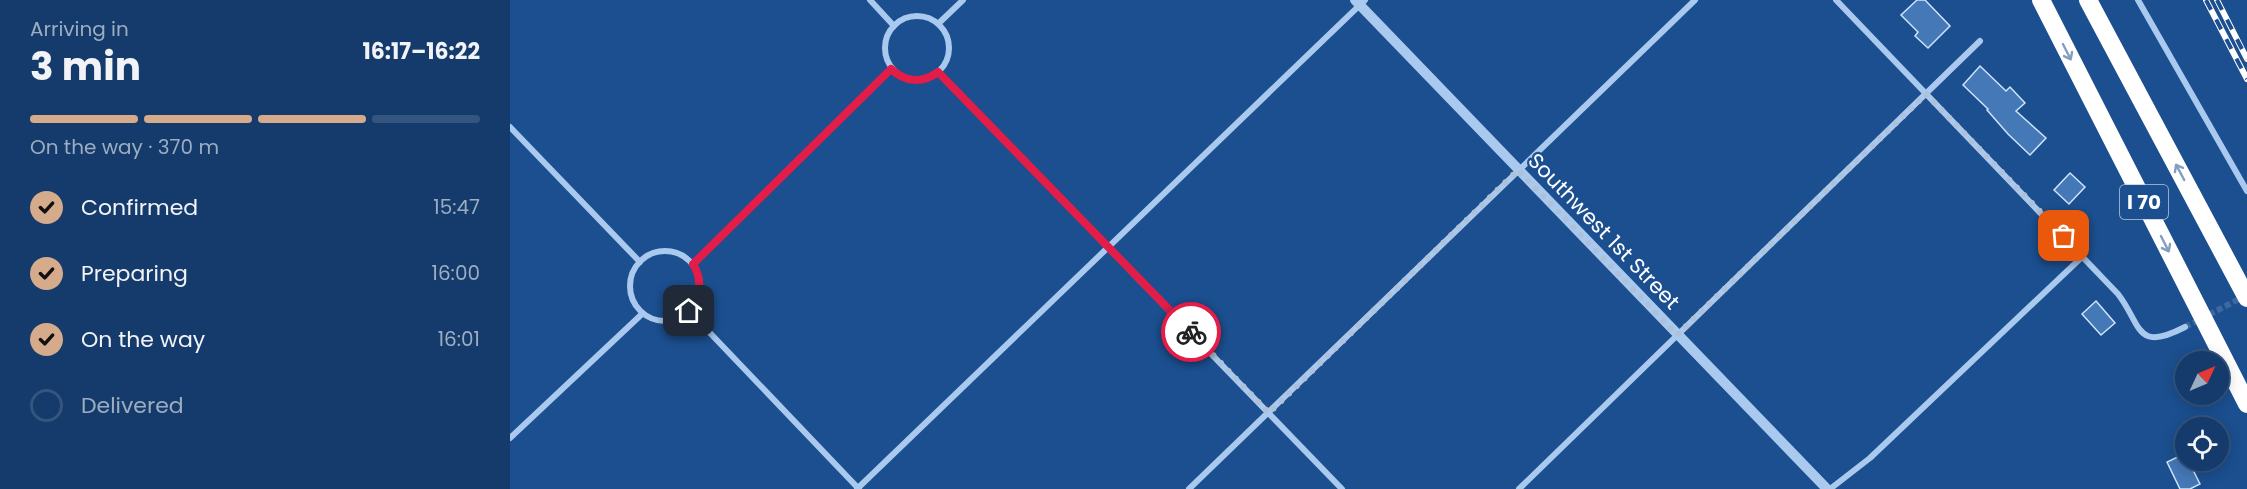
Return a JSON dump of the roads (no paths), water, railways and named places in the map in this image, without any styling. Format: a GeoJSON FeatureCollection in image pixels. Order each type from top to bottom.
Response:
{"type":"FeatureCollection","features":[{"type":"Feature","properties":{"kind":"highway","name":"I 70"},"geometry":{"type":"LineString","coordinates":[[2041,0],[2247,404]]}},
{"type":"Feature","properties":{"kind":"highway","name":"I 70"},"geometry":{"type":"LineString","coordinates":[[2088,0],[2247,298]]}},
{"type":"Feature","properties":{"kind":"street"},"geometry":{"type":"LineString","coordinates":[[870,0],[894,26]]}},
{"type":"Feature","properties":{"kind":"street"},"geometry":{"type":"LineString","coordinates":[[939,23],[963,0]]}},
{"type":"Feature","properties":{"kind":"street"},"geometry":{"type":"LineString","coordinates":[[1189,489],[1695,0]]}},
{"type":"Feature","properties":{"kind":"street"},"geometry":{"type":"LineString","coordinates":[[1836,0],[2083,256],[2124,301],[2142,333],[2157,338],[2166,337],[2185,327]]}},
{"type":"Feature","properties":{"kind":"street"},"geometry":{"type":"LineString","coordinates":[[2138,0],[2247,191]]}},
{"type":"Feature","properties":{"kind":"street"},"geometry":{"type":"LineString","coordinates":[[689,311],[858,489],[1360,2]]}},
{"type":"Feature","properties":{"kind":"street","name":"Southwest 1st Street"},"geometry":{"type":"LineString","coordinates":[[1360,2],[1518,170],[1828,489]]}},
{"type":"Feature","properties":{"kind":"street"},"geometry":{"type":"LineString","coordinates":[[910,16],[922,16],[939,23],[947,34],[949,48],[946,61],[938,72],[926,79],[914,80],[901,77],[891,69],[885,46],[894,26],[910,16]]}},
{"type":"Feature","properties":{"kind":"street"},"geometry":{"type":"LineString","coordinates":[[1519,489],[1980,41]]}},
{"type":"Feature","properties":{"kind":"street"},"geometry":{"type":"LineString","coordinates":[[693,264],[891,69]]}},
{"type":"Feature","properties":{"kind":"street"},"geometry":{"type":"LineString","coordinates":[[938,72],[1342,489]]}},
{"type":"Feature","properties":{"kind":"street"},"geometry":{"type":"LineString","coordinates":[[510,127],[640,262]]}},
{"type":"Feature","properties":{"kind":"street"},"geometry":{"type":"LineString","coordinates":[[663,251],[674,252],[693,264],[699,282],[698,294],[689,311],[678,318],[666,320],[653,319],[642,314],[633,302],[630,292],[630,281],[640,262],[652,254],[663,251]]}},
{"type":"Feature","properties":{"kind":"street"},"geometry":{"type":"LineString","coordinates":[[1828,489],[1870,458],[2083,256]]}},
{"type":"Feature","properties":{"kind":"street"},"geometry":{"type":"LineString","coordinates":[[510,438],[642,314]]}},
{"type":"Feature","properties":{"kind":"tunnel"},"geometry":{"type":"LineString","coordinates":[[2185,327],[2243,297]]}},
{"type":"Feature","properties":{"kind":"railway"},"geometry":{"type":"LineString","coordinates":[[2206,0],[2247,79]]}},
{"type":"Feature","properties":{"kind":"railway"},"geometry":{"type":"LineString","coordinates":[[2217,0],[2247,59]]}}]}
